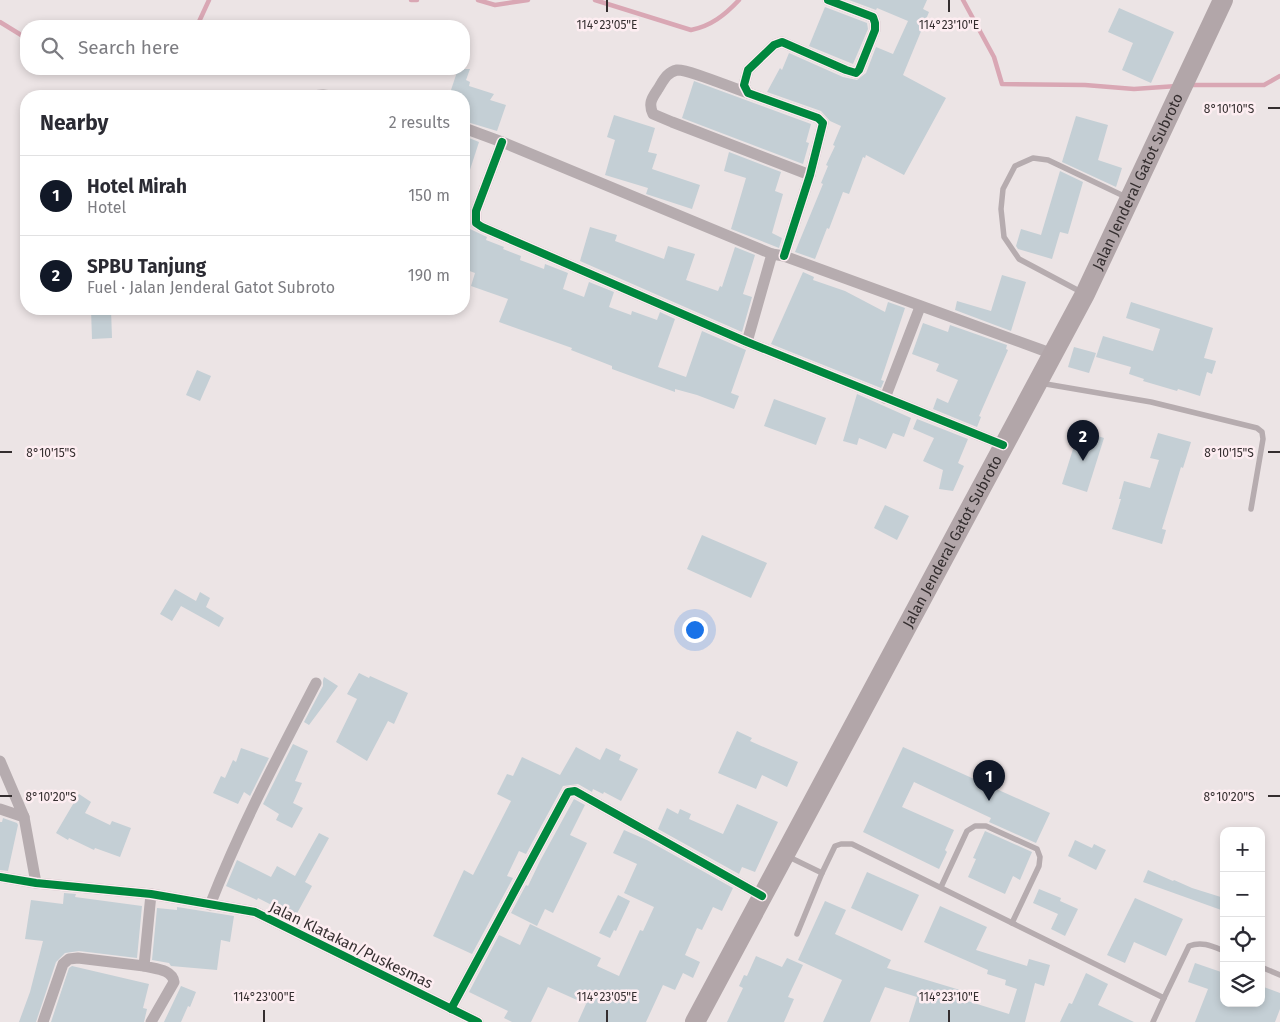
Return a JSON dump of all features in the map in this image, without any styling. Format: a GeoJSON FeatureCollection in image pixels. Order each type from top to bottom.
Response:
{"type":"FeatureCollection","features":[{"type":"Feature","properties":{"kind":"highway","name":"Jalan Jenderal Gatot Subroto"},"geometry":{"type":"LineString","coordinates":[[695,1022],[1085,294],[1223,0]]}},
{"type":"Feature","properties":{"kind":"street"},"geometry":{"type":"LineString","coordinates":[[748,94],[744,84],[748,70],[774,45],[782,42],[846,70],[856,73],[859,70],[874,30],[875,23],[873,18],[828,0]]}},
{"type":"Feature","properties":{"kind":"street"},"geometry":{"type":"LineString","coordinates":[[784,256],[810,176],[823,123],[818,118],[688,72],[677,70],[667,75],[651,100],[650,108],[653,114],[810,176]]}},
{"type":"Feature","properties":{"kind":"street"},"geometry":{"type":"LineString","coordinates":[[470,130],[772,254],[784,256],[1053,354]]}},
{"type":"Feature","properties":{"kind":"street"},"geometry":{"type":"LineString","coordinates":[[502,142],[476,211],[476,222],[482,227],[747,342],[1003,445]]}},
{"type":"Feature","properties":{"kind":"street"},"geometry":{"type":"LineString","coordinates":[[747,342],[772,254]]}},
{"type":"Feature","properties":{"kind":"street"},"geometry":{"type":"LineString","coordinates":[[885,398],[920,307]]}},
{"type":"Feature","properties":{"kind":"street"},"geometry":{"type":"LineString","coordinates":[[210,905],[227,860],[257,797],[316,683]]}},
{"type":"Feature","properties":{"kind":"street"},"geometry":{"type":"LineString","coordinates":[[0,761],[24,817],[36,883]]}},
{"type":"Feature","properties":{"kind":"street"},"geometry":{"type":"LineString","coordinates":[[451,1009],[568,792],[572,790],[762,896]]}},
{"type":"Feature","properties":{"kind":"street"},"geometry":{"type":"LineString","coordinates":[[0,809],[24,817]]}},
{"type":"Feature","properties":{"kind":"street","name":"Jalan Klatakan/Puskesmas"},"geometry":{"type":"LineString","coordinates":[[0,877],[36,883],[150,894],[255,912],[478,1022]]}},
{"type":"Feature","properties":{"kind":"street"},"geometry":{"type":"LineString","coordinates":[[144,966],[150,894]]}},
{"type":"Feature","properties":{"kind":"street"},"geometry":{"type":"LineString","coordinates":[[43,1022],[63,964],[69,959],[78,958],[144,966],[168,972],[173,976],[174,982],[151,1022]]}},
{"type":"Feature","properties":{"kind":"lane"},"geometry":{"type":"LineString","coordinates":[[1085,294],[1019,259],[1004,237],[1001,209],[1003,189],[1015,166],[1033,158],[1048,160],[1130,199]]}},
{"type":"Feature","properties":{"kind":"lane"},"geometry":{"type":"LineString","coordinates":[[1038,383],[1151,402],[1257,428],[1262,432],[1263,440],[1251,509]]}},
{"type":"Feature","properties":{"kind":"lane"},"geometry":{"type":"LineString","coordinates":[[941,888],[967,830],[975,826],[986,826],[1037,849],[1040,857],[1039,866],[1012,923]]}},
{"type":"Feature","properties":{"kind":"lane"},"geometry":{"type":"LineString","coordinates":[[797,934],[835,846],[852,844],[1164,998]]}},
{"type":"Feature","properties":{"kind":"lane"},"geometry":{"type":"LineString","coordinates":[[785,855],[822,873]]}},
{"type":"Feature","properties":{"kind":"lane"},"geometry":{"type":"LineString","coordinates":[[1153,1022],[1189,946],[1197,943],[1220,950]]}},
{"type":"Feature","properties":{"kind":"lane"},"geometry":{"type":"LineString","coordinates":[[1265,969],[1280,975]]}},
{"type":"Feature","properties":{"kind":"building"},"geometry":{"type":"Polygon","coordinates":[[[849,0],[927,0],[923,9],[929,12],[903,75],[946,98],[904,175],[866,155],[865,158],[863,157],[849,194],[843,192],[815,259],[795,252],[823,184],[821,183],[828,166],[826,165],[835,146],[833,145],[841,126],[830,121],[821,111],[767,92],[780,68],[782,70],[789,53],[843,77],[857,80],[866,73],[876,47],[893,54],[908,21],[877,8],[876,10],[849,0]]]}},
{"type":"Feature","properties":{"kind":"building"},"geometry":{"type":"Polygon","coordinates":[[[825,7],[867,23],[868,29],[853,64],[809,46],[825,7]]]}},
{"type":"Feature","properties":{"kind":"building"},"geometry":{"type":"Polygon","coordinates":[[[1119,8],[1174,32],[1151,83],[1122,70],[1133,43],[1108,32],[1119,8]]]}},
{"type":"Feature","properties":{"kind":"building"},"geometry":{"type":"Polygon","coordinates":[[[456,75],[468,75],[466,80],[470,82],[469,86],[494,94],[490,100],[506,105],[497,131],[470,123],[470,90],[451,90],[456,75]]]}},
{"type":"Feature","properties":{"kind":"building"},"geometry":{"type":"Polygon","coordinates":[[[694,81],[811,124],[806,142],[809,143],[803,164],[682,118],[694,81]]]}},
{"type":"Feature","properties":{"kind":"building"},"geometry":{"type":"Polygon","coordinates":[[[614,115],[655,128],[648,152],[657,154],[652,169],[700,185],[692,209],[646,194],[648,188],[605,175],[615,140],[607,137],[614,115]]]}},
{"type":"Feature","properties":{"kind":"building"},"geometry":{"type":"Polygon","coordinates":[[[1076,116],[1108,125],[1098,160],[1122,168],[1116,187],[1062,162],[1076,116]]]}},
{"type":"Feature","properties":{"kind":"building"},"geometry":{"type":"Polygon","coordinates":[[[470,138],[479,142],[470,170],[470,138]]]}},
{"type":"Feature","properties":{"kind":"building"},"geometry":{"type":"Polygon","coordinates":[[[729,152],[781,172],[775,191],[783,194],[772,233],[782,238],[779,248],[731,229],[746,178],[724,171],[729,152]]]}},
{"type":"Feature","properties":{"kind":"building"},"geometry":{"type":"Polygon","coordinates":[[[1060,171],[1083,182],[1068,234],[1060,232],[1052,259],[1018,249],[1016,246],[1021,229],[1041,235],[1060,171]]]}},
{"type":"Feature","properties":{"kind":"building"},"geometry":{"type":"Polygon","coordinates":[[[590,227],[617,235],[615,241],[664,259],[668,246],[695,254],[686,280],[718,291],[720,286],[722,287],[735,247],[755,255],[743,294],[752,297],[742,332],[580,261],[590,227]]]}},
{"type":"Feature","properties":{"kind":"building"},"geometry":{"type":"Polygon","coordinates":[[[470,229],[487,237],[486,240],[504,247],[503,249],[521,256],[520,260],[544,269],[545,264],[568,273],[563,289],[584,297],[589,282],[614,292],[609,307],[631,315],[632,311],[657,320],[660,312],[675,319],[658,367],[686,377],[702,331],[746,350],[731,393],[739,396],[734,409],[697,395],[675,389],[675,392],[612,369],[612,366],[571,350],[572,348],[499,322],[508,299],[471,286],[475,273],[470,271],[470,229]]]}},
{"type":"Feature","properties":{"kind":"building"},"geometry":{"type":"Polygon","coordinates":[[[803,272],[814,277],[813,280],[845,291],[885,312],[888,302],[905,308],[881,380],[884,381],[881,388],[771,344],[803,272]]]}},
{"type":"Feature","properties":{"kind":"building"},"geometry":{"type":"Polygon","coordinates":[[[1002,275],[1026,282],[1011,331],[955,310],[957,301],[991,311],[1002,275]]]}},
{"type":"Feature","properties":{"kind":"building"},"geometry":{"type":"Polygon","coordinates":[[[1131,302],[1213,328],[1204,358],[1216,361],[1212,374],[1207,372],[1200,396],[1143,381],[1144,379],[1129,374],[1131,367],[1096,357],[1103,336],[1153,351],[1160,329],[1126,318],[1131,302]]]}},
{"type":"Feature","properties":{"kind":"building"},"geometry":{"type":"Polygon","coordinates":[[[91,315],[111,315],[112,338],[92,339],[91,315]]]}},
{"type":"Feature","properties":{"kind":"building"},"geometry":{"type":"Polygon","coordinates":[[[923,323],[948,332],[950,325],[1007,345],[1006,349],[1008,350],[979,416],[981,417],[977,427],[933,409],[937,398],[948,403],[958,380],[936,371],[939,364],[912,354],[923,323]]]}},
{"type":"Feature","properties":{"kind":"building"},"geometry":{"type":"Polygon","coordinates":[[[1074,347],[1096,353],[1089,373],[1068,367],[1074,347]]]}},
{"type":"Feature","properties":{"kind":"building"},"geometry":{"type":"Polygon","coordinates":[[[197,370],[211,376],[200,401],[186,395],[197,370]]]}},
{"type":"Feature","properties":{"kind":"building"},"geometry":{"type":"Polygon","coordinates":[[[857,394],[911,418],[904,437],[893,433],[886,449],[859,438],[857,445],[843,441],[857,394]]]}},
{"type":"Feature","properties":{"kind":"building"},"geometry":{"type":"Polygon","coordinates":[[[774,399],[826,418],[816,445],[764,426],[774,399]]]}},
{"type":"Feature","properties":{"kind":"building"},"geometry":{"type":"Polygon","coordinates":[[[917,419],[968,439],[958,463],[964,466],[953,491],[939,489],[943,470],[923,461],[934,438],[913,429],[917,419]]]}},
{"type":"Feature","properties":{"kind":"building"},"geometry":{"type":"Polygon","coordinates":[[[1079,430],[1104,438],[1087,492],[1062,484],[1079,430]]]}},
{"type":"Feature","properties":{"kind":"building"},"geometry":{"type":"Polygon","coordinates":[[[1158,433],[1191,442],[1183,468],[1181,467],[1162,529],[1166,530],[1162,544],[1112,529],[1124,481],[1150,488],[1159,460],[1150,458],[1158,433]]]}},
{"type":"Feature","properties":{"kind":"building"},"geometry":{"type":"Polygon","coordinates":[[[885,505],[909,516],[897,540],[874,528],[885,505]]]}},
{"type":"Feature","properties":{"kind":"building"},"geometry":{"type":"Polygon","coordinates":[[[702,535],[767,563],[751,598],[687,569],[702,535]]]}},
{"type":"Feature","properties":{"kind":"building"},"geometry":{"type":"Polygon","coordinates":[[[175,589],[196,601],[200,592],[210,598],[206,607],[224,618],[219,627],[181,606],[172,621],[160,614],[175,589]]]}},
{"type":"Feature","properties":{"kind":"building"},"geometry":{"type":"Polygon","coordinates":[[[359,673],[408,693],[394,724],[388,721],[367,761],[336,742],[357,699],[347,694],[359,673]]]}},
{"type":"Feature","properties":{"kind":"building"},"geometry":{"type":"Polygon","coordinates":[[[324,677],[338,686],[309,725],[304,722],[323,686],[324,677]]]}},
{"type":"Feature","properties":{"kind":"building"},"geometry":{"type":"Polygon","coordinates":[[[737,731],[752,738],[750,741],[798,762],[787,787],[762,775],[756,789],[718,773],[737,731]]]}},
{"type":"Feature","properties":{"kind":"building"},"geometry":{"type":"Polygon","coordinates":[[[293,744],[308,751],[295,781],[302,783],[293,803],[303,808],[292,828],[276,820],[279,814],[263,804],[293,744]]]}},
{"type":"Feature","properties":{"kind":"building"},"geometry":{"type":"Polygon","coordinates":[[[576,747],[600,760],[606,748],[621,755],[619,760],[638,769],[621,801],[604,792],[603,794],[593,789],[592,792],[578,784],[563,786],[526,854],[519,851],[507,876],[513,878],[472,954],[433,936],[464,870],[473,875],[511,801],[497,794],[507,774],[513,776],[522,757],[560,775],[576,747]]]}},
{"type":"Feature","properties":{"kind":"building"},"geometry":{"type":"Polygon","coordinates":[[[903,747],[1050,813],[1036,843],[989,822],[991,818],[914,782],[902,807],[954,830],[939,869],[863,832],[903,747]]]}},
{"type":"Feature","properties":{"kind":"building"},"geometry":{"type":"Polygon","coordinates":[[[241,748],[269,758],[250,796],[244,792],[238,804],[213,793],[221,776],[225,778],[233,760],[236,762],[241,748]]]}},
{"type":"Feature","properties":{"kind":"building"},"geometry":{"type":"Polygon","coordinates":[[[79,794],[91,802],[85,813],[110,825],[112,821],[131,828],[120,857],[95,848],[94,850],[56,833],[79,794]]]}},
{"type":"Feature","properties":{"kind":"building"},"geometry":{"type":"Polygon","coordinates":[[[574,799],[585,805],[570,835],[587,843],[553,913],[545,909],[537,926],[511,913],[526,885],[528,886],[574,799]]]}},
{"type":"Feature","properties":{"kind":"building"},"geometry":{"type":"Polygon","coordinates":[[[737,804],[778,822],[755,872],[742,867],[739,874],[658,829],[667,808],[678,814],[680,809],[691,814],[689,819],[723,834],[737,804]]]}},
{"type":"Feature","properties":{"kind":"building"},"geometry":{"type":"Polygon","coordinates":[[[3,818],[18,825],[8,871],[0,870],[0,822],[2,822],[3,818]]]}},
{"type":"Feature","properties":{"kind":"building"},"geometry":{"type":"Polygon","coordinates":[[[624,830],[647,840],[733,888],[722,911],[713,907],[702,930],[697,928],[685,955],[700,962],[693,978],[683,973],[675,990],[663,985],[646,1022],[578,1022],[586,1004],[548,987],[531,1022],[512,1022],[504,1018],[508,1011],[469,992],[499,935],[520,945],[530,924],[601,958],[597,966],[619,976],[640,930],[643,931],[654,907],[624,893],[637,864],[613,853],[624,830]]]}},
{"type":"Feature","properties":{"kind":"building"},"geometry":{"type":"Polygon","coordinates":[[[985,831],[1032,852],[1020,880],[1013,876],[1005,894],[968,877],[976,859],[973,858],[985,831]]]}},
{"type":"Feature","properties":{"kind":"building"},"geometry":{"type":"Polygon","coordinates":[[[319,833],[329,838],[305,882],[312,886],[295,917],[258,898],[257,900],[226,886],[237,860],[271,877],[277,866],[295,876],[319,833]]]}},
{"type":"Feature","properties":{"kind":"building"},"geometry":{"type":"Polygon","coordinates":[[[1075,840],[1092,848],[1094,844],[1106,850],[1096,870],[1068,856],[1075,840]]]}},
{"type":"Feature","properties":{"kind":"building"},"geometry":{"type":"Polygon","coordinates":[[[1148,870],[1173,881],[1220,897],[1220,910],[1143,882],[1148,870]]]}},
{"type":"Feature","properties":{"kind":"building"},"geometry":{"type":"Polygon","coordinates":[[[867,872],[919,895],[902,931],[851,908],[867,872]]]}},
{"type":"Feature","properties":{"kind":"building"},"geometry":{"type":"Polygon","coordinates":[[[1039,889],[1061,898],[1060,901],[1078,909],[1065,936],[1051,929],[1058,914],[1033,903],[1039,889]]]}},
{"type":"Feature","properties":{"kind":"building"},"geometry":{"type":"Polygon","coordinates":[[[64,893],[76,894],[75,897],[142,906],[137,958],[79,951],[65,953],[56,962],[36,1022],[19,1022],[30,992],[43,941],[25,939],[31,900],[63,904],[64,893]]]}},
{"type":"Feature","properties":{"kind":"building"},"geometry":{"type":"Polygon","coordinates":[[[618,895],[630,901],[616,931],[614,930],[610,938],[599,933],[618,895]]]}},
{"type":"Feature","properties":{"kind":"building"},"geometry":{"type":"Polygon","coordinates":[[[1135,898],[1183,919],[1166,956],[1134,942],[1125,963],[1107,955],[1135,898]]]}},
{"type":"Feature","properties":{"kind":"building"},"geometry":{"type":"Polygon","coordinates":[[[825,901],[846,910],[835,934],[891,960],[887,968],[960,990],[958,998],[1009,1014],[1017,989],[1005,985],[1006,980],[987,974],[988,970],[924,942],[940,906],[987,927],[976,950],[1027,966],[1029,959],[1050,965],[1044,986],[1035,983],[1025,1022],[909,1022],[917,997],[885,987],[870,1022],[823,1022],[842,980],[798,960],[825,901]]]}},
{"type":"Feature","properties":{"kind":"building"},"geometry":{"type":"Polygon","coordinates":[[[177,907],[234,916],[230,942],[221,940],[217,970],[171,966],[169,963],[152,960],[157,908],[177,910],[177,907]]]}},
{"type":"Feature","properties":{"kind":"building"},"geometry":{"type":"Polygon","coordinates":[[[756,956],[782,967],[787,958],[803,965],[788,997],[794,999],[784,1022],[727,1022],[743,988],[739,986],[744,975],[747,976],[756,956]]]}},
{"type":"Feature","properties":{"kind":"building"},"geometry":{"type":"Polygon","coordinates":[[[1195,963],[1220,972],[1220,1007],[1265,1007],[1265,987],[1280,993],[1280,1009],[1275,1022],[1195,1022],[1208,989],[1188,982],[1195,963]]]}},
{"type":"Feature","properties":{"kind":"building"},"geometry":{"type":"Polygon","coordinates":[[[72,966],[149,984],[143,1008],[147,1009],[144,1022],[51,1022],[69,968],[72,966]]]}},
{"type":"Feature","properties":{"kind":"building"},"geometry":{"type":"Polygon","coordinates":[[[1086,973],[1108,984],[1098,1005],[1134,1022],[1060,1022],[1069,1003],[1072,1004],[1086,973]]]}},
{"type":"Feature","properties":{"kind":"building"},"geometry":{"type":"Polygon","coordinates":[[[181,986],[196,992],[190,1007],[188,1006],[181,1022],[164,1022],[181,986]]]}},
{"type":"Feature","properties":{"kind":"waterway"},"geometry":{"type":"LineString","coordinates":[[200,20],[209,0]]}},
{"type":"Feature","properties":{"kind":"waterway"},"geometry":{"type":"LineString","coordinates":[[411,0],[417,0]]}},
{"type":"Feature","properties":{"kind":"waterway"},"geometry":{"type":"LineString","coordinates":[[478,0],[495,5],[528,0]]}},
{"type":"Feature","properties":{"kind":"waterway"},"geometry":{"type":"LineString","coordinates":[[595,0],[691,30],[705,26],[717,19],[739,0]]}},
{"type":"Feature","properties":{"kind":"waterway"},"geometry":{"type":"LineString","coordinates":[[963,0],[994,57],[1002,84],[1085,85],[1134,89],[1177,86]]}},
{"type":"Feature","properties":{"kind":"waterway"},"geometry":{"type":"LineString","coordinates":[[0,22],[20,34]]}},
{"type":"Feature","properties":{"kind":"waterway"},"geometry":{"type":"LineString","coordinates":[[1190,85],[1264,85],[1280,76]]}},
{"type":"Feature","properties":{"kind":"cycle path"},"geometry":{"type":"LineString","coordinates":[[784,256],[810,175],[823,123],[818,118],[748,93],[744,85],[748,70],[774,45],[782,42],[846,70],[856,73],[859,70],[875,30],[873,17],[828,0]]}},
{"type":"Feature","properties":{"kind":"cycle path"},"geometry":{"type":"LineString","coordinates":[[502,142],[476,211],[476,223],[482,227],[747,342],[1003,445]]}},
{"type":"Feature","properties":{"kind":"cycle path"},"geometry":{"type":"LineString","coordinates":[[451,1009],[568,792],[575,791],[762,896]]}},
{"type":"Feature","properties":{"kind":"cycle path"},"geometry":{"type":"LineString","coordinates":[[0,877],[36,883],[151,894],[255,912],[478,1022]]}},
{"type":"Feature","properties":{"kind":"place","name":"SPBU Tanjung"},"geometry":{"type":"Point","coordinates":[1083,461]}},
{"type":"Feature","properties":{"kind":"place","name":"Hotel Mirah"},"geometry":{"type":"Point","coordinates":[989,801]}}]}
